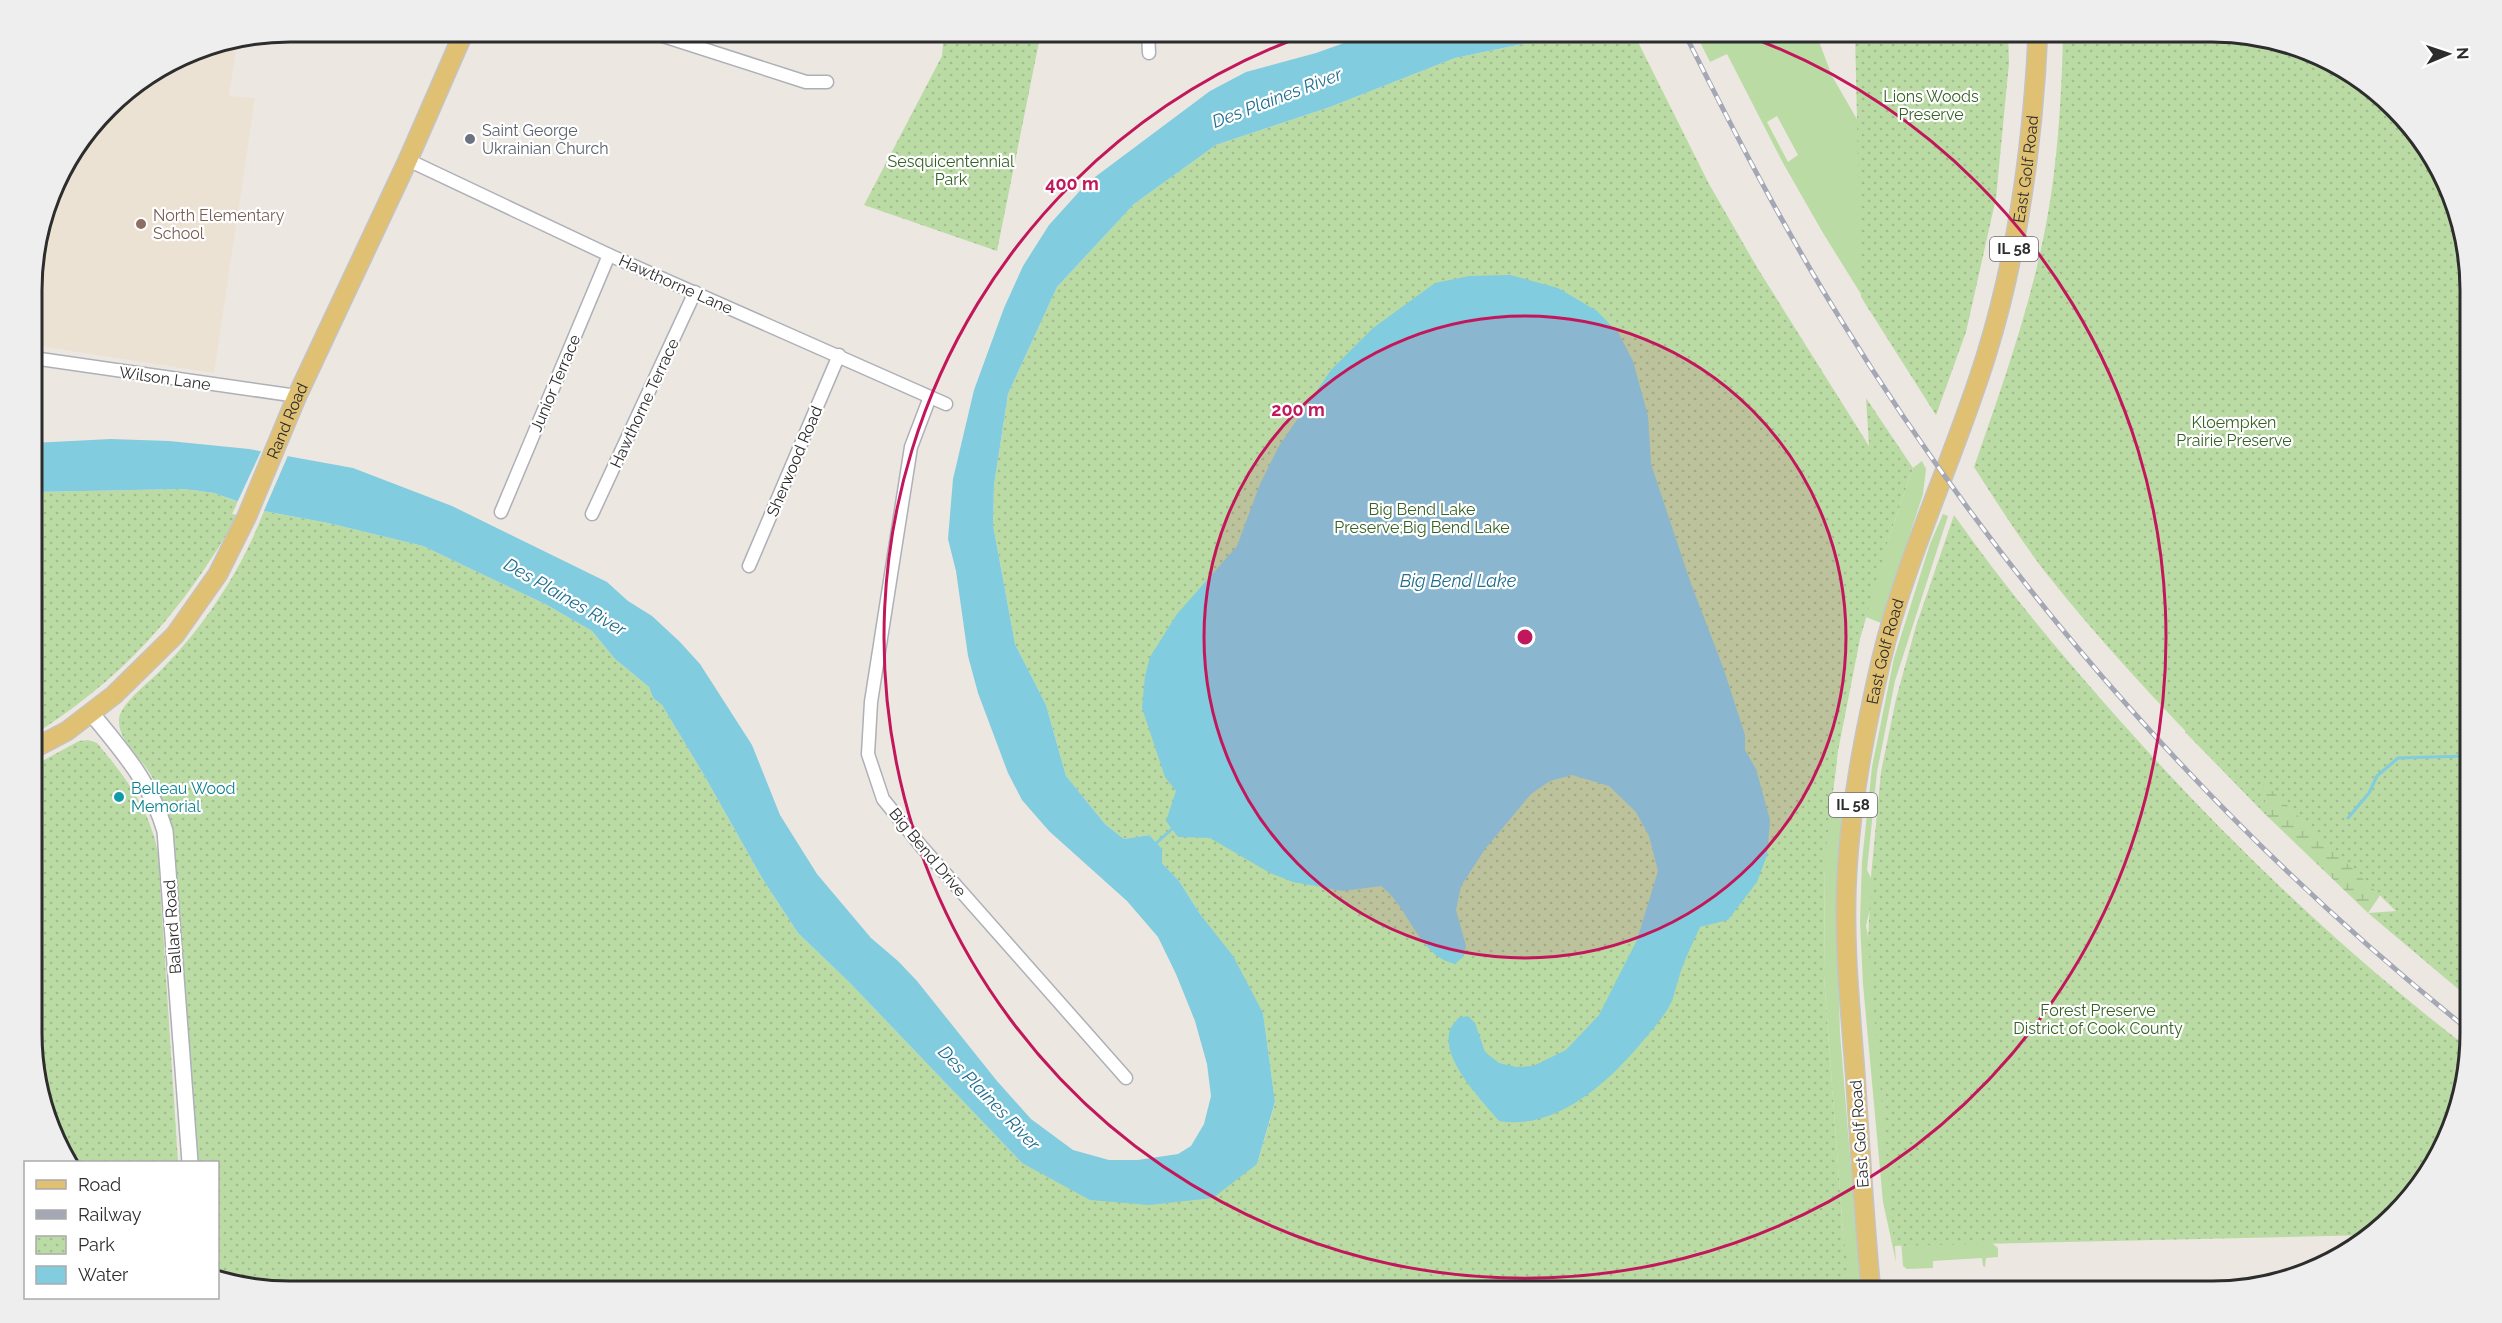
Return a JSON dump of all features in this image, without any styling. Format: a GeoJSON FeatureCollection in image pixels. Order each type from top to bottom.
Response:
{"type":"FeatureCollection","features":[{"type":"Feature","properties":{"kind":"main road","name":"Rand Road"},"geometry":{"type":"LineString","coordinates":[[42,744],[92,714],[175,635],[218,574],[247,516],[297,396],[408,160],[460,42]]}},
{"type":"Feature","properties":{"kind":"main road","name":"East Golf Road"},"geometry":{"type":"LineString","coordinates":[[1870,1281],[1847,965],[1847,874],[1854,802],[1882,659],[1896,606],[1986,358],[2003,297],[2016,242],[2027,175],[2035,103],[2038,42]]}},
{"type":"Feature","properties":{"kind":"street"},"geometry":{"type":"LineString","coordinates":[[682,42],[806,82],[827,82]]}},
{"type":"Feature","properties":{"kind":"street"},"geometry":{"type":"LineString","coordinates":[[1148,42],[1149,53]]}},
{"type":"Feature","properties":{"kind":"street","name":"Hawthorne Lane"},"geometry":{"type":"LineString","coordinates":[[408,160],[609,255],[946,404]]}},
{"type":"Feature","properties":{"kind":"street","name":"Junior Terrace"},"geometry":{"type":"LineString","coordinates":[[501,512],[609,255]]}},
{"type":"Feature","properties":{"kind":"street","name":"Hawthorne Terrace"},"geometry":{"type":"LineString","coordinates":[[592,514],[695,292]]}},
{"type":"Feature","properties":{"kind":"street","name":"Sherwood Road"},"geometry":{"type":"LineString","coordinates":[[749,566],[839,355]]}},
{"type":"Feature","properties":{"kind":"street","name":"Wilson Lane"},"geometry":{"type":"LineString","coordinates":[[42,359],[297,396]]}},
{"type":"Feature","properties":{"kind":"street","name":"Big Bend Drive"},"geometry":{"type":"LineString","coordinates":[[930,397],[911,447],[871,702],[868,754],[883,799],[921,846],[1126,1078]]}},
{"type":"Feature","properties":{"kind":"street","name":"Ballard Road"},"geometry":{"type":"LineString","coordinates":[[92,714],[143,778],[157,807],[165,831],[190,1161]]}},
{"type":"Feature","properties":{"kind":"shaded area","name":"North Elementary School"},"geometry":{"type":"Polygon","coordinates":[[[236,48],[229,96],[255,98],[214,373],[42,347],[44,257],[50,226],[61,195],[75,166],[103,126],[126,103],[166,75],[210,55],[236,48]]]}},
{"type":"Feature","properties":{"kind":"green space","name":"Sesquicentennial Park"},"geometry":{"type":"Polygon","coordinates":[[[943,42],[1039,42],[997,251],[864,205],[942,56],[943,42]]]}},
{"type":"Feature","properties":{"kind":"green space","name":"Big Bend Lake Preserve;Big Bend Lake"},"geometry":{"type":"Polygon","coordinates":[[[1533,42],[1638,42],[1709,184],[1758,269],[1869,446],[1866,398],[1913,468],[1888,540],[1860,639],[1838,751],[1825,858],[1824,976],[1843,1233],[1850,1281],[290,1281],[257,1279],[219,1271],[219,1161],[196,1161],[169,821],[154,781],[126,742],[119,720],[124,707],[179,651],[208,614],[234,575],[264,511],[328,523],[423,546],[547,605],[592,631],[615,659],[649,687],[653,698],[662,705],[762,878],[798,933],[851,984],[1022,1163],[1257,1164],[1275,1103],[1263,1013],[1179,881],[1162,863],[1149,835],[1124,839],[1105,824],[1066,776],[1046,705],[1015,644],[993,525],[994,485],[1008,394],[1057,287],[1134,204],[1216,145],[1330,107],[1455,58],[1533,42]]]}},
{"type":"Feature","properties":{"kind":"green space"},"geometry":{"type":"Polygon","coordinates":[[[1700,42],[1819,42],[1832,76],[1970,315],[1936,415],[1823,233],[1783,163],[1727,54],[1710,62],[1700,42]],[[1777,116],[1767,122],[1788,162],[1798,155],[1777,116]]]}},
{"type":"Feature","properties":{"kind":"green space","name":"Lions Woods Preserve"},"geometry":{"type":"Polygon","coordinates":[[[1855,42],[2008,42],[2009,63],[1996,198],[1966,332],[1936,415],[1861,297],[1855,42]]]}},
{"type":"Feature","properties":{"kind":"green space","name":"Kloempken Prairie Preserve"},"geometry":{"type":"Polygon","coordinates":[[[2063,42],[2212,42],[2245,44],[2276,50],[2336,75],[2376,103],[2409,139],[2427,166],[2441,195],[2455,241],[2460,290],[2460,991],[2368,913],[2396,911],[2263,782],[2267,816],[2154,697],[2046,573],[1974,467],[2019,333],[2037,265],[2054,175],[2063,42]]]}},
{"type":"Feature","properties":{"kind":"green space"},"geometry":{"type":"Polygon","coordinates":[[[1922,461],[1926,469],[1923,494],[1881,623],[1866,617],[1873,573],[1888,540],[1913,468],[1922,461]]]}},
{"type":"Feature","properties":{"kind":"green space"},"geometry":{"type":"Polygon","coordinates":[[[185,489],[214,493],[238,502],[232,514],[237,515],[220,545],[165,622],[105,683],[42,729],[42,492],[185,489]]]}},
{"type":"Feature","properties":{"kind":"green space"},"geometry":{"type":"Polygon","coordinates":[[[1943,514],[1948,516],[1895,681],[1877,772],[1867,870],[1875,886],[1866,926],[1872,955],[1896,1262],[1883,1202],[1863,984],[1860,922],[1862,861],[1872,767],[1894,658],[1930,544],[1943,514]]]}},
{"type":"Feature","properties":{"kind":"green space","name":"Forest Preserve District of Cook County"},"geometry":{"type":"Polygon","coordinates":[[[1954,515],[2057,648],[2203,811],[2331,934],[2375,973],[2460,1041],[2458,1066],[2452,1097],[2427,1157],[2399,1197],[2363,1230],[2355,1235],[1894,1246],[1868,941],[1871,876],[1881,772],[1896,699],[1916,626],[1954,515]]]}},
{"type":"Feature","properties":{"kind":"green space"},"geometry":{"type":"Polygon","coordinates":[[[1711,584],[1837,761],[1832,796],[1842,819],[1836,887],[1840,1033],[1860,1281],[1849,1281],[1843,1233],[1824,976],[1825,871],[1711,584]]]}},
{"type":"Feature","properties":{"kind":"green space"},"geometry":{"type":"Polygon","coordinates":[[[2203,717],[2390,873],[2379,897],[2368,913],[2267,816],[2185,732],[2203,717]]]}},
{"type":"Feature","properties":{"kind":"green space"},"geometry":{"type":"Polygon","coordinates":[[[88,740],[97,743],[117,768],[143,808],[158,853],[178,1161],[78,1161],[61,1128],[50,1097],[44,1066],[42,1033],[42,761],[79,741],[88,740]]]}},
{"type":"Feature","properties":{"kind":"green space"},"geometry":{"type":"Polygon","coordinates":[[[1967,1223],[1998,1248],[1998,1257],[1986,1258],[1985,1267],[1982,1258],[1933,1261],[1933,1268],[1907,1269],[1903,1266],[1900,1226],[1967,1223]]]}},
{"type":"Feature","properties":{"kind":"water","name":"Des Plaines River"},"geometry":{"type":"Polygon","coordinates":[[[1347,42],[1533,42],[1455,58],[1330,107],[1216,145],[1134,204],[1057,287],[1008,394],[994,485],[993,525],[1015,644],[1046,705],[1066,776],[1105,824],[1124,839],[1149,835],[1162,849],[1162,863],[1179,881],[1200,914],[1233,956],[1263,1013],[1275,1102],[1257,1164],[1213,1198],[1149,1205],[1090,1200],[1022,1163],[851,984],[798,933],[762,878],[662,705],[653,698],[649,687],[615,659],[592,631],[547,605],[423,546],[328,523],[264,511],[214,493],[185,489],[42,492],[42,442],[111,439],[169,441],[249,449],[353,468],[452,506],[607,582],[628,601],[652,616],[700,664],[752,745],[780,815],[817,874],[871,938],[917,981],[997,1081],[1031,1119],[1073,1150],[1109,1160],[1138,1160],[1178,1154],[1191,1146],[1204,1124],[1211,1096],[1207,1064],[1195,1021],[1158,937],[1127,901],[1049,831],[1022,800],[1008,773],[978,693],[968,656],[956,571],[948,539],[953,479],[974,390],[1004,308],[1023,266],[1049,225],[1087,183],[1210,91],[1246,72],[1347,42]]]}},
{"type":"Feature","properties":{"kind":"water","name":"Big Bend Lake"},"geometry":{"type":"Polygon","coordinates":[[[1510,275],[1558,288],[1597,311],[1619,334],[1633,361],[1648,416],[1651,464],[1690,581],[1724,670],[1745,735],[1745,750],[1756,769],[1770,820],[1767,855],[1757,882],[1728,920],[1700,927],[1682,968],[1672,1001],[1654,1028],[1613,1073],[1579,1101],[1540,1119],[1520,1122],[1499,1121],[1464,1079],[1451,1054],[1449,1041],[1451,1028],[1458,1018],[1468,1016],[1475,1023],[1485,1052],[1499,1063],[1516,1067],[1533,1066],[1566,1050],[1599,1015],[1637,940],[1658,871],[1649,836],[1636,812],[1609,786],[1572,775],[1550,781],[1531,794],[1485,849],[1461,886],[1456,910],[1466,946],[1464,956],[1455,964],[1432,952],[1400,906],[1381,886],[1343,891],[1293,882],[1270,873],[1210,838],[1178,837],[1166,821],[1176,791],[1165,777],[1142,708],[1145,676],[1150,657],[1177,614],[1237,546],[1260,484],[1279,446],[1331,370],[1373,328],[1435,283],[1469,276],[1510,275]]]}},
{"type":"Feature","properties":{"kind":"pier"},"geometry":{"type":"Polygon","coordinates":[[[262,449],[289,453],[263,513],[236,505],[262,449]]]}},
{"type":"Feature","properties":{"kind":"waterway"},"geometry":{"type":"LineString","coordinates":[[2348,818],[2369,793],[2377,776],[2398,758],[2460,756]]}},
{"type":"Feature","properties":{"kind":"waterway"},"geometry":{"type":"LineString","coordinates":[[1153,846],[1172,829]]}},
{"type":"Feature","properties":{"kind":"railway"},"geometry":{"type":"LineString","coordinates":[[1689,42],[1759,178],[1841,320],[1906,420],[1975,518],[2048,612],[2125,703],[2206,790],[2291,874],[2379,955],[2460,1023]]}},
{"type":"Feature","properties":{"kind":"place","name":"Saint George Ukrainian Church"},"geometry":{"type":"Point","coordinates":[470,139]}},
{"type":"Feature","properties":{"kind":"place","name":"North Elementary School"},"geometry":{"type":"Point","coordinates":[141,224]}},
{"type":"Feature","properties":{"kind":"place","name":"Belleau Wood Memorial"},"geometry":{"type":"Point","coordinates":[119,797]}}]}
